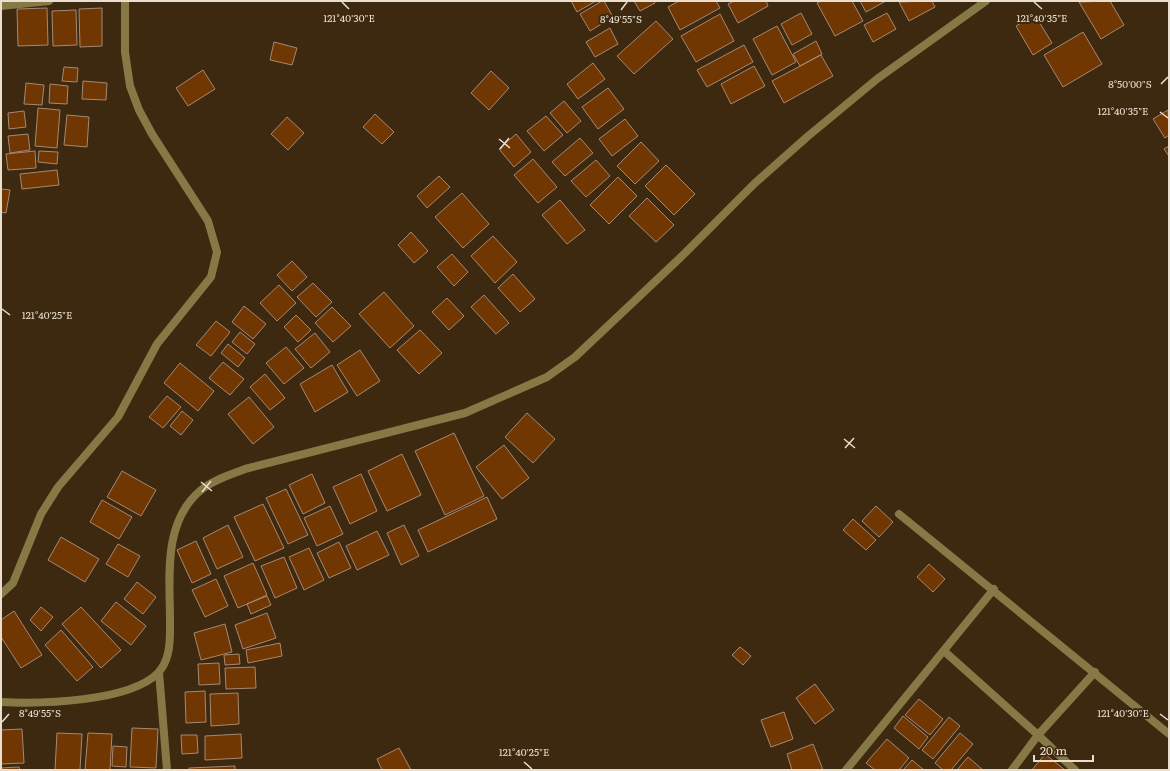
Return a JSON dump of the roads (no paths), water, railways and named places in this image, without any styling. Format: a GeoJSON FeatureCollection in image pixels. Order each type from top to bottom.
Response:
{"type":"FeatureCollection","features":[{"type":"Feature","properties":{"kind":"street"},"geometry":{"type":"LineString","coordinates":[[1,6],[49,1]]}},
{"type":"Feature","properties":{"kind":"street"},"geometry":{"type":"LineString","coordinates":[[1,594],[13,582],[41,514],[58,487],[118,417],[157,344],[211,277],[217,252],[208,221],[152,134],[139,110],[132,92],[125,52],[125,1]]}},
{"type":"Feature","properties":{"kind":"street"},"geometry":{"type":"LineString","coordinates":[[1,702],[73,701],[133,689],[147,682],[159,672],[170,648],[171,544],[178,521],[201,490],[245,469],[465,413],[547,377],[575,357],[682,256],[755,182],[877,80],[986,1]]}},
{"type":"Feature","properties":{"kind":"street"},"geometry":{"type":"LineString","coordinates":[[899,514],[994,589],[1169,734]]}},
{"type":"Feature","properties":{"kind":"street"},"geometry":{"type":"LineString","coordinates":[[846,770],[994,589]]}},
{"type":"Feature","properties":{"kind":"street"},"geometry":{"type":"LineString","coordinates":[[944,651],[1038,735],[1074,770]]}},
{"type":"Feature","properties":{"kind":"street"},"geometry":{"type":"LineString","coordinates":[[159,672],[167,770]]}},
{"type":"Feature","properties":{"kind":"street"},"geometry":{"type":"LineString","coordinates":[[1012,770],[1038,735],[1095,672]]}}]}
